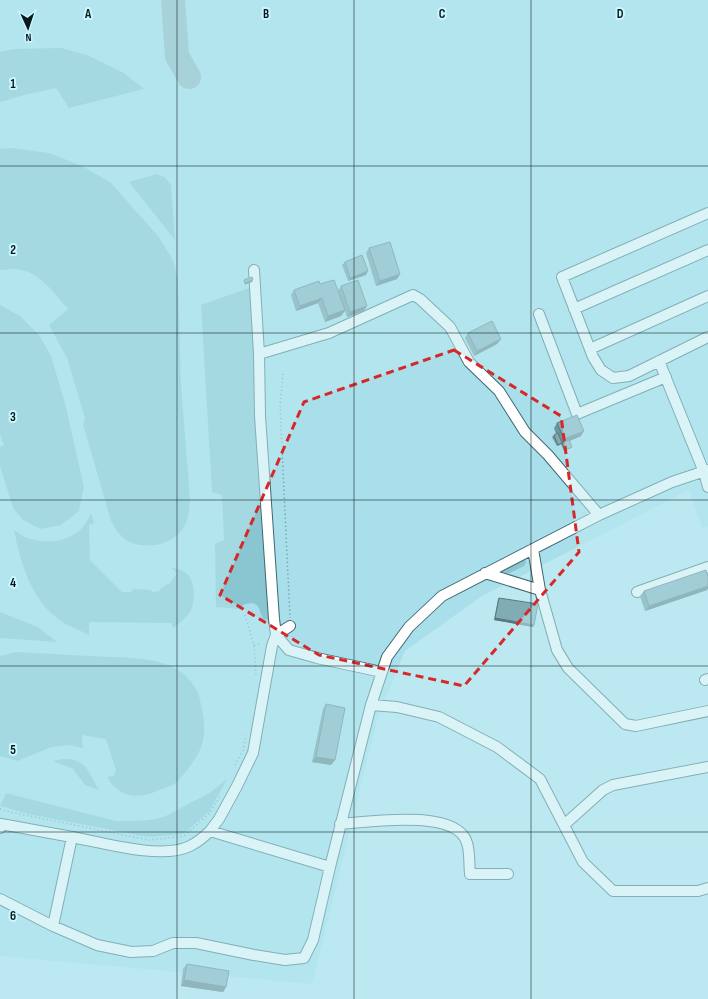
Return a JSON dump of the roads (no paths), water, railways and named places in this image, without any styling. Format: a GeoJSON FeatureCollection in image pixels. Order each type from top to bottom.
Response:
{"type":"FeatureCollection","features":[{"type":"Feature","properties":{"kind":"lane"},"geometry":{"type":"LineString","coordinates":[[708,213],[562,278],[590,349],[601,370],[613,378],[629,376],[708,338]]}},
{"type":"Feature","properties":{"kind":"lane"},"geometry":{"type":"LineString","coordinates":[[574,309],[708,250]]}},
{"type":"Feature","properties":{"kind":"lane"},"geometry":{"type":"LineString","coordinates":[[0,828],[1,824],[149,852],[173,851],[189,846],[201,839],[210,831],[219,819],[253,753],[272,646],[276,635],[273,611],[260,416],[259,354],[254,270]]}},
{"type":"Feature","properties":{"kind":"lane"},"geometry":{"type":"LineString","coordinates":[[259,354],[329,333],[413,295],[420,299],[450,327],[469,362],[499,391],[525,432],[548,454],[599,515]]}},
{"type":"Feature","properties":{"kind":"lane"},"geometry":{"type":"LineString","coordinates":[[590,349],[708,296]]}},
{"type":"Feature","properties":{"kind":"lane"},"geometry":{"type":"LineString","coordinates":[[539,314],[577,414],[666,378]]}},
{"type":"Feature","properties":{"kind":"lane"},"geometry":{"type":"LineString","coordinates":[[659,361],[706,471],[708,487]]}},
{"type":"Feature","properties":{"kind":"lane"},"geometry":{"type":"LineString","coordinates":[[0,898],[53,926],[97,945],[131,952],[154,951],[173,943],[196,944],[285,960],[304,958],[313,940],[340,824],[371,705],[387,657],[409,627],[442,596],[485,573],[599,515],[672,482],[706,471]]}},
{"type":"Feature","properties":{"kind":"lane"},"geometry":{"type":"LineString","coordinates":[[532,549],[540,590],[557,650],[568,668],[625,724],[636,726],[708,711]]}},
{"type":"Feature","properties":{"kind":"lane"},"geometry":{"type":"LineString","coordinates":[[637,592],[708,567]]}},
{"type":"Feature","properties":{"kind":"lane"},"geometry":{"type":"LineString","coordinates":[[485,573],[540,590]]}},
{"type":"Feature","properties":{"kind":"lane"},"geometry":{"type":"LineString","coordinates":[[276,635],[290,626]]}},
{"type":"Feature","properties":{"kind":"lane"},"geometry":{"type":"LineString","coordinates":[[276,635],[289,650],[317,658],[382,672]]}},
{"type":"Feature","properties":{"kind":"lane"},"geometry":{"type":"LineString","coordinates":[[371,705],[397,707],[439,717],[497,747],[540,779],[583,862],[613,891],[698,891],[708,888]]}},
{"type":"Feature","properties":{"kind":"lane"},"geometry":{"type":"LineString","coordinates":[[564,825],[604,790],[613,785],[708,767]]}},
{"type":"Feature","properties":{"kind":"lane"},"geometry":{"type":"LineString","coordinates":[[340,824],[414,820],[438,821],[447,824],[460,832],[467,842],[470,874],[508,874]]}},
{"type":"Feature","properties":{"kind":"lane"},"geometry":{"type":"LineString","coordinates":[[210,831],[330,867]]}},
{"type":"Feature","properties":{"kind":"lane"},"geometry":{"type":"LineString","coordinates":[[53,926],[72,837]]}}]}
